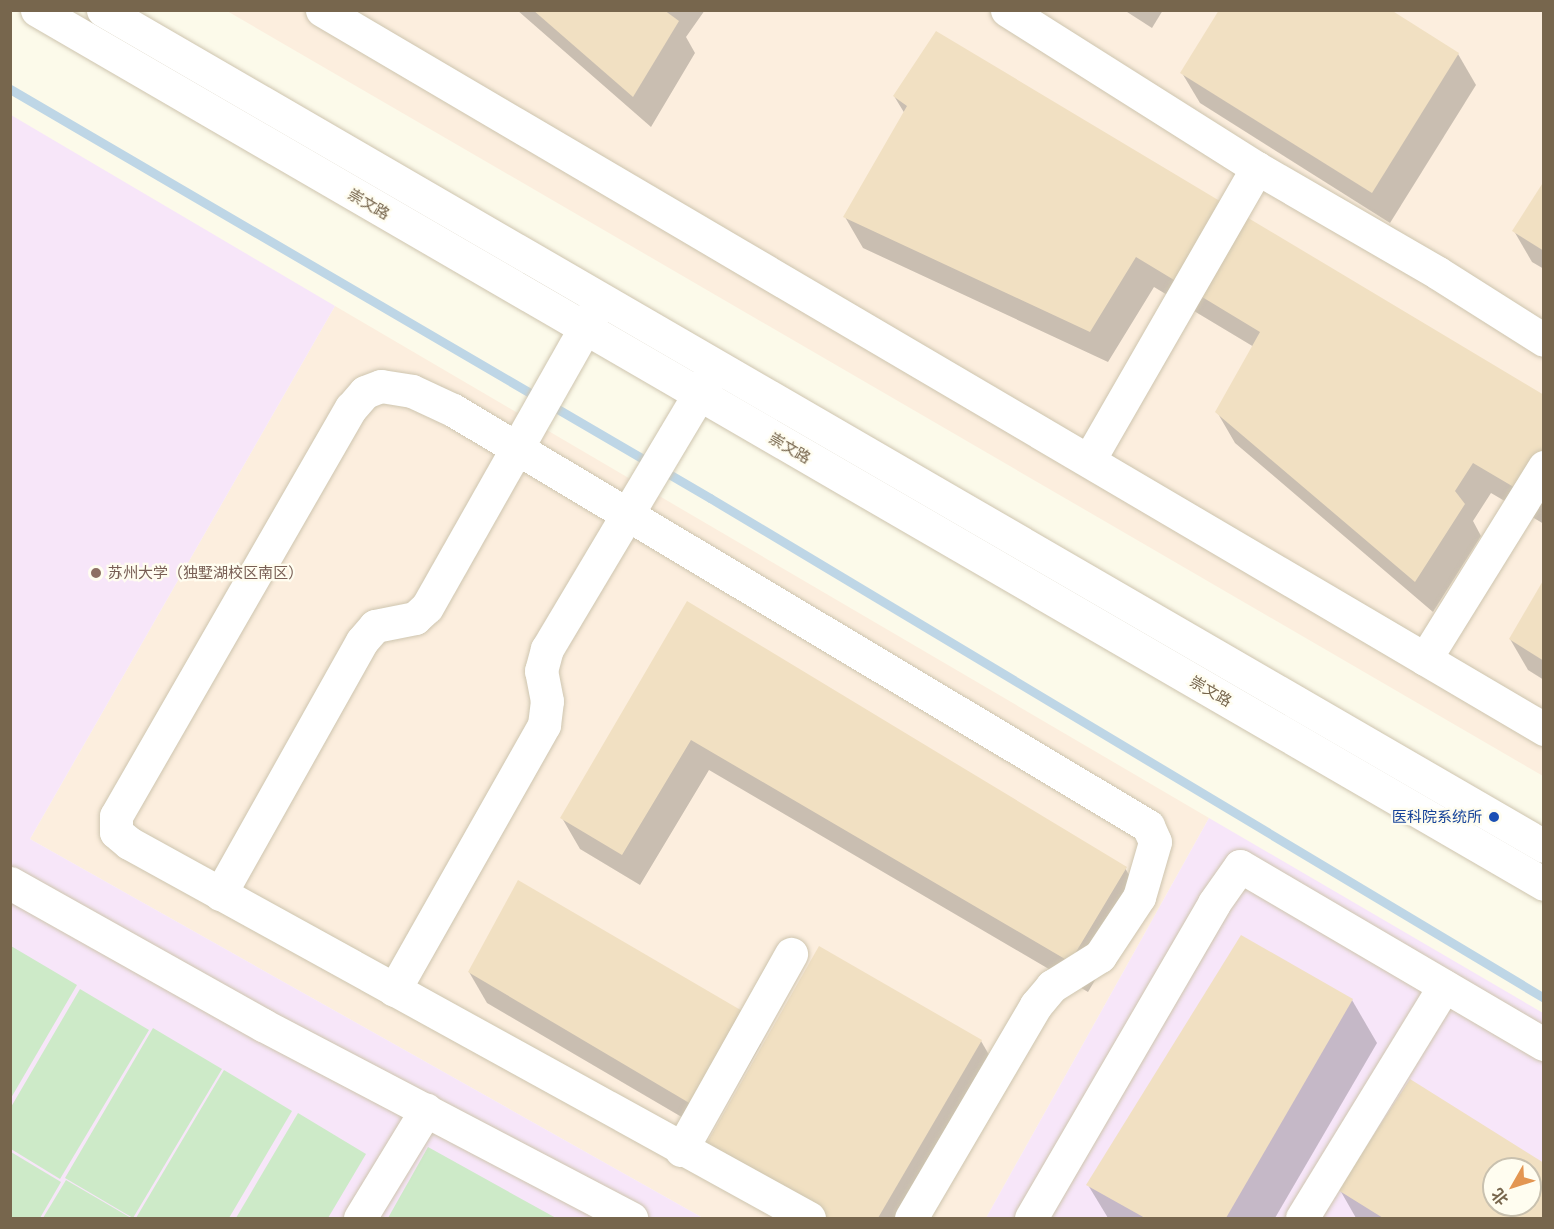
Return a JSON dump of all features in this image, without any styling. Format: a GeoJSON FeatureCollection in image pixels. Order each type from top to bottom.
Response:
{"type":"FeatureCollection","features":[{"type":"Feature","properties":{"kind":"street","name":"崇文路"},"geometry":{"type":"LineString","coordinates":[[37,10],[1544,884]]}},
{"type":"Feature","properties":{"kind":"street"},"geometry":{"type":"LineString","coordinates":[[103,10],[1544,846]]}},
{"type":"Feature","properties":{"kind":"street"},"geometry":{"type":"LineString","coordinates":[[322,10],[1544,729]]}},
{"type":"Feature","properties":{"kind":"street"},"geometry":{"type":"LineString","coordinates":[[1007,10],[1257,168],[1438,273],[1544,340]]}},
{"type":"Feature","properties":{"kind":"street"},"geometry":{"type":"LineString","coordinates":[[1089,460],[1257,168]]}},
{"type":"Feature","properties":{"kind":"street"},"geometry":{"type":"LineString","coordinates":[[220,894],[362,641],[375,626],[415,618],[427,608],[601,300]]}},
{"type":"Feature","properties":{"kind":"street"},"geometry":{"type":"LineString","coordinates":[[394,990],[544,725],[547,701],[542,671],[547,649],[625,514],[716,366]]}},
{"type":"Feature","properties":{"kind":"street"},"geometry":{"type":"LineString","coordinates":[[809,1218],[220,894],[129,843],[116,832],[116,816],[351,408],[365,392],[381,386],[412,391],[517,447],[625,514],[1148,826],[1155,842],[1139,897],[1100,956],[1052,986],[1036,1005],[911,1218]]}},
{"type":"Feature","properties":{"kind":"street"},"geometry":{"type":"LineString","coordinates":[[1425,659],[1544,467]]}},
{"type":"Feature","properties":{"kind":"street"},"geometry":{"type":"LineString","coordinates":[[1031,1218],[1214,903],[1240,866],[1544,1044]]}},
{"type":"Feature","properties":{"kind":"street"},"geometry":{"type":"LineString","coordinates":[[10,883],[263,1025],[631,1218]]}},
{"type":"Feature","properties":{"kind":"street"},"geometry":{"type":"LineString","coordinates":[[681,1149],[791,954]]}},
{"type":"Feature","properties":{"kind":"street"},"geometry":{"type":"LineString","coordinates":[[1312,1215],[1444,986]]}},
{"type":"Feature","properties":{"kind":"street"},"geometry":{"type":"LineString","coordinates":[[360,1218],[426,1110]]}},
{"type":"Feature","properties":{"kind":"shaded area"},"geometry":{"type":"Polygon","coordinates":[[[227,11],[1543,11],[1543,776],[227,11]]]}},
{"type":"Feature","properties":{"kind":"shaded area","name":"苏州大学（独墅湖校区南区）"},"geometry":{"type":"Polygon","coordinates":[[[11,115],[335,306],[30,839],[703,1218],[11,1218],[11,115]]]}},
{"type":"Feature","properties":{"kind":"shaded area"},"geometry":{"type":"Polygon","coordinates":[[[335,306],[1209,818],[986,1218],[703,1218],[30,839],[335,306]]]}},
{"type":"Feature","properties":{"kind":"shaded area"},"geometry":{"type":"Polygon","coordinates":[[[1209,818],[1543,1013],[1543,1218],[986,1218],[1209,818]]]}},
{"type":"Feature","properties":{"kind":"green space"},"geometry":{"type":"Polygon","coordinates":[[[11,946],[77,985],[11,1098],[11,946]]]}},
{"type":"Feature","properties":{"kind":"green space"},"geometry":{"type":"Polygon","coordinates":[[[80,989],[149,1030],[60,1179],[11,1149],[11,1107],[80,989]]]}},
{"type":"Feature","properties":{"kind":"green space"},"geometry":{"type":"Polygon","coordinates":[[[153,1028],[222,1069],[133,1218],[65,1178],[153,1028]]]}},
{"type":"Feature","properties":{"kind":"green space"},"geometry":{"type":"Polygon","coordinates":[[[224,1070],[292,1111],[229,1218],[136,1218],[224,1070]]]}},
{"type":"Feature","properties":{"kind":"green space"},"geometry":{"type":"Polygon","coordinates":[[[298,1113],[366,1154],[328,1218],[236,1218],[298,1113]]]}},
{"type":"Feature","properties":{"kind":"green space"},"geometry":{"type":"Polygon","coordinates":[[[428,1147],[556,1218],[388,1218],[428,1147]]]}},
{"type":"Feature","properties":{"kind":"green space"},"geometry":{"type":"Polygon","coordinates":[[[11,1152],[61,1182],[40,1218],[11,1218],[11,1152]]]}},
{"type":"Feature","properties":{"kind":"green space"},"geometry":{"type":"Polygon","coordinates":[[[66,1180],[131,1218],[43,1218],[66,1180]]]}},
{"type":"Feature","properties":{"kind":"building"},"geometry":{"type":"Polygon","coordinates":[[[533,10],[664,10],[679,21],[633,97],[533,10]]]}},
{"type":"Feature","properties":{"kind":"building"},"geometry":{"type":"Polygon","coordinates":[[[1219,10],[1391,10],[1459,53],[1372,193],[1180,73],[1219,10]]]}},
{"type":"Feature","properties":{"kind":"building"},"geometry":{"type":"Polygon","coordinates":[[[936,31],[1544,395],[1544,505],[1473,463],[1455,491],[1465,504],[1415,582],[1215,412],[1260,332],[1136,257],[1090,332],[843,217],[907,106],[893,96],[936,31]]]}},
{"type":"Feature","properties":{"kind":"building"},"geometry":{"type":"Polygon","coordinates":[[[1544,181],[1544,251],[1512,231],[1544,181]]]}},
{"type":"Feature","properties":{"kind":"building"},"geometry":{"type":"Polygon","coordinates":[[[1544,579],[1544,661],[1509,639],[1544,579]]]}},
{"type":"Feature","properties":{"kind":"building"},"geometry":{"type":"Polygon","coordinates":[[[687,601],[1127,867],[1070,962],[691,740],[622,855],[560,818],[687,601]]]}},
{"type":"Feature","properties":{"kind":"building"},"geometry":{"type":"Polygon","coordinates":[[[518,880],[744,1012],[691,1104],[468,972],[518,880]]]}},
{"type":"Feature","properties":{"kind":"building"},"geometry":{"type":"Polygon","coordinates":[[[1241,935],[1353,999],[1226,1218],[1145,1218],[1086,1185],[1241,935]]]}},
{"type":"Feature","properties":{"kind":"building"},"geometry":{"type":"Polygon","coordinates":[[[819,946],[982,1040],[878,1218],[824,1218],[704,1148],[819,946]]]}},
{"type":"Feature","properties":{"kind":"building"},"geometry":{"type":"Polygon","coordinates":[[[1410,1079],[1534,1157],[1482,1157],[1482,1217],[1542,1217],[1542,1162],[1544,1163],[1544,1218],[1383,1218],[1338,1190],[1410,1079]]]}},
{"type":"Feature","properties":{"kind":"waterway"},"geometry":{"type":"LineString","coordinates":[[10,89],[710,498],[1544,998]]}},
{"type":"Feature","properties":{"kind":"place","name":"苏州大学（独墅湖校区南区）"},"geometry":{"type":"Point","coordinates":[96,573]}},
{"type":"Feature","properties":{"kind":"place","name":"医科院系统所"},"geometry":{"type":"Point","coordinates":[1494,817]}}]}
